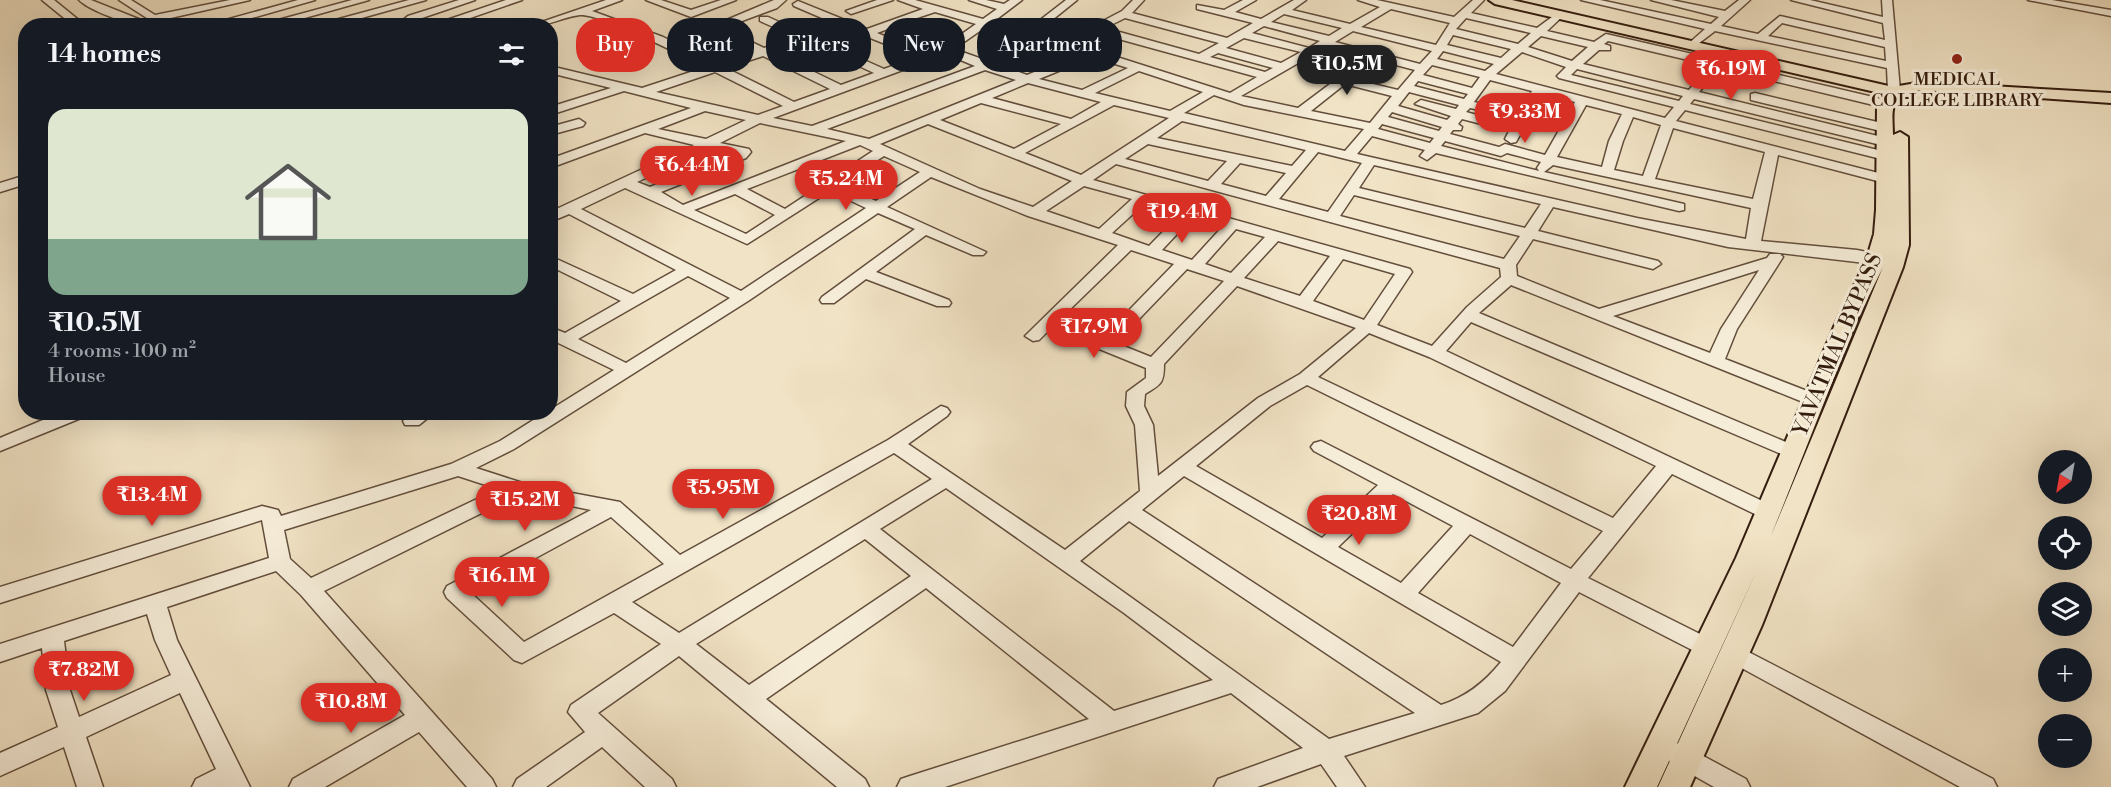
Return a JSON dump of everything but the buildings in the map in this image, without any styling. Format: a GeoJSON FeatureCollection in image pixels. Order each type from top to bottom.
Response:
{"type":"FeatureCollection","features":[{"type":"Feature","properties":{"kind":"main road"},"geometry":{"type":"LineString","coordinates":[[1495,0],[1727,52],[1800,88],[1889,118],[1938,92],[2111,100]]}},
{"type":"Feature","properties":{"kind":"main road","name":"YAVATMAL BYPASS"},"geometry":{"type":"LineString","coordinates":[[1641,787],[1768,512],[1814,400],[1886,260],[1900,245],[1902,201],[1899,109],[1889,118],[1883,234],[1886,260],[1846,378],[1794,514],[1735,654],[1674,787]]}},
{"type":"Feature","properties":{"kind":"street"},"geometry":{"type":"LineString","coordinates":[[47,0],[71,18]]}},
{"type":"Feature","properties":{"kind":"street"},"geometry":{"type":"LineString","coordinates":[[84,0],[94,7],[134,18]]}},
{"type":"Feature","properties":{"kind":"street"},"geometry":{"type":"LineString","coordinates":[[124,0],[144,18]]}},
{"type":"Feature","properties":{"kind":"street"},"geometry":{"type":"LineString","coordinates":[[238,18],[310,0]]}},
{"type":"Feature","properties":{"kind":"street"},"geometry":{"type":"LineString","coordinates":[[295,18],[364,0]]}},
{"type":"Feature","properties":{"kind":"street"},"geometry":{"type":"LineString","coordinates":[[350,18],[421,0]]}},
{"type":"Feature","properties":{"kind":"street"},"geometry":{"type":"LineString","coordinates":[[435,0],[470,14]]}},
{"type":"Feature","properties":{"kind":"street"},"geometry":{"type":"LineString","coordinates":[[411,18],[470,0]]}},
{"type":"Feature","properties":{"kind":"street"},"geometry":{"type":"LineString","coordinates":[[458,18],[517,0]]}},
{"type":"Feature","properties":{"kind":"street"},"geometry":{"type":"LineString","coordinates":[[558,19],[617,0]]}},
{"type":"Feature","properties":{"kind":"street"},"geometry":{"type":"LineString","coordinates":[[651,0],[691,14],[731,0]]}},
{"type":"Feature","properties":{"kind":"street"},"geometry":{"type":"LineString","coordinates":[[851,11],[888,0]]}},
{"type":"Feature","properties":{"kind":"street"},"geometry":{"type":"LineString","coordinates":[[903,0],[977,21]]}},
{"type":"Feature","properties":{"kind":"street"},"geometry":{"type":"LineString","coordinates":[[974,0],[1006,8]]}},
{"type":"Feature","properties":{"kind":"street"},"geometry":{"type":"LineString","coordinates":[[991,18],[1017,0]]}},
{"type":"Feature","properties":{"kind":"street"},"geometry":{"type":"LineString","coordinates":[[1049,18],[1072,0]]}},
{"type":"Feature","properties":{"kind":"street"},"geometry":{"type":"LineString","coordinates":[[1116,18],[1124,14],[1138,0]]}},
{"type":"Feature","properties":{"kind":"street"},"geometry":{"type":"LineString","coordinates":[[1169,25],[1215,0]]}},
{"type":"Feature","properties":{"kind":"street"},"geometry":{"type":"LineString","coordinates":[[1226,13],[1251,0]]}},
{"type":"Feature","properties":{"kind":"street"},"geometry":{"type":"LineString","coordinates":[[1201,58],[1301,0]]}},
{"type":"Feature","properties":{"kind":"street"},"geometry":{"type":"LineString","coordinates":[[1363,0],[1457,22],[1512,26],[1597,45]]}},
{"type":"Feature","properties":{"kind":"street"},"geometry":{"type":"LineString","coordinates":[[1349,155],[1439,48],[1457,22],[1479,0]]}},
{"type":"Feature","properties":{"kind":"street"},"geometry":{"type":"LineString","coordinates":[[1586,0],[1605,2],[1891,66]]}},
{"type":"Feature","properties":{"kind":"street"},"geometry":{"type":"LineString","coordinates":[[1656,0],[1686,3],[1727,15]]}},
{"type":"Feature","properties":{"kind":"street"},"geometry":{"type":"LineString","coordinates":[[1694,44],[1745,0]]}},
{"type":"Feature","properties":{"kind":"street"},"geometry":{"type":"LineString","coordinates":[[1796,0],[1828,4],[1888,21]]}},
{"type":"Feature","properties":{"kind":"street"},"geometry":{"type":"LineString","coordinates":[[1887,0],[1891,45],[1889,118]]}},
{"type":"Feature","properties":{"kind":"street"},"geometry":{"type":"LineString","coordinates":[[2033,0],[2111,13]]}},
{"type":"Feature","properties":{"kind":"street"},"geometry":{"type":"LineString","coordinates":[[166,18],[243,1],[261,18]]}},
{"type":"Feature","properties":{"kind":"street"},"geometry":{"type":"LineString","coordinates":[[1582,19],[1605,2]]}},
{"type":"Feature","properties":{"kind":"street"},"geometry":{"type":"LineString","coordinates":[[738,18],[776,3]]}},
{"type":"Feature","properties":{"kind":"street"},"geometry":{"type":"LineString","coordinates":[[798,4],[832,18]]}},
{"type":"Feature","properties":{"kind":"street"},"geometry":{"type":"LineString","coordinates":[[1232,97],[1389,6]]}},
{"type":"Feature","properties":{"kind":"street"},"geometry":{"type":"LineString","coordinates":[[911,18],[933,9]]}},
{"type":"Feature","properties":{"kind":"street"},"geometry":{"type":"LineString","coordinates":[[582,11],[667,43]]}},
{"type":"Feature","properties":{"kind":"street"},"geometry":{"type":"LineString","coordinates":[[1284,11],[1502,62]]}},
{"type":"Feature","properties":{"kind":"street"},"geometry":{"type":"LineString","coordinates":[[1192,12],[1226,13],[1263,22],[1421,68],[1477,89],[1521,101],[1583,99],[1885,179]]}},
{"type":"Feature","properties":{"kind":"street"},"geometry":{"type":"LineString","coordinates":[[1124,14],[1230,42]]}},
{"type":"Feature","properties":{"kind":"street"},"geometry":{"type":"LineString","coordinates":[[1415,170],[1477,89],[1502,62],[1560,14]]}},
{"type":"Feature","properties":{"kind":"street"},"geometry":{"type":"LineString","coordinates":[[1761,37],[1780,19],[1891,45]]}},
{"type":"Feature","properties":{"kind":"street"},"geometry":{"type":"LineString","coordinates":[[1457,22],[1494,41],[1696,88],[1779,122]]}},
{"type":"Feature","properties":{"kind":"street"},"geometry":{"type":"LineString","coordinates":[[1494,41],[1512,26]]}},
{"type":"Feature","properties":{"kind":"street"},"geometry":{"type":"LineString","coordinates":[[1808,47],[1823,29]]}},
{"type":"Feature","properties":{"kind":"street"},"geometry":{"type":"LineString","coordinates":[[1243,34],[1309,51]]}},
{"type":"Feature","properties":{"kind":"street"},"geometry":{"type":"LineString","coordinates":[[1122,36],[1265,76]]}},
{"type":"Feature","properties":{"kind":"street"},"geometry":{"type":"LineString","coordinates":[[1606,37],[1713,68],[1800,88],[1889,118],[1779,122],[1683,104],[1564,76],[1606,37]]}},
{"type":"Feature","properties":{"kind":"street"},"geometry":{"type":"LineString","coordinates":[[754,48],[838,88]]}},
{"type":"Feature","properties":{"kind":"street"},"geometry":{"type":"LineString","coordinates":[[1218,49],[1281,67]]}},
{"type":"Feature","properties":{"kind":"street"},"geometry":{"type":"LineString","coordinates":[[754,55],[766,51]]}},
{"type":"Feature","properties":{"kind":"street"},"geometry":{"type":"LineString","coordinates":[[1648,180],[1669,121],[1727,52]]}},
{"type":"Feature","properties":{"kind":"street"},"geometry":{"type":"LineString","coordinates":[[1301,112],[1375,56]]}},
{"type":"Feature","properties":{"kind":"street"},"geometry":{"type":"LineString","coordinates":[[1122,62],[1232,97],[1301,112],[1374,126],[1447,131],[1508,143]]}},
{"type":"Feature","properties":{"kind":"street"},"geometry":{"type":"LineString","coordinates":[[871,67],[882,72]]}},
{"type":"Feature","properties":{"kind":"street"},"geometry":{"type":"LineString","coordinates":[[1084,94],[1139,67]]}},
{"type":"Feature","properties":{"kind":"street"},"geometry":{"type":"LineString","coordinates":[[1421,68],[1477,89],[1521,101]]}},
{"type":"Feature","properties":{"kind":"street"},"geometry":{"type":"LineString","coordinates":[[813,130],[977,69]]}},
{"type":"Feature","properties":{"kind":"street"},"geometry":{"type":"LineString","coordinates":[[558,71],[870,145],[975,192],[1303,303],[1435,352],[1768,512]]}},
{"type":"Feature","properties":{"kind":"street"},"geometry":{"type":"LineString","coordinates":[[558,109],[698,72]]}},
{"type":"Feature","properties":{"kind":"street"},"geometry":{"type":"LineString","coordinates":[[726,72],[792,106]]}},
{"type":"Feature","properties":{"kind":"street"},"geometry":{"type":"LineString","coordinates":[[558,214],[759,119],[882,72]]}},
{"type":"Feature","properties":{"kind":"street"},"geometry":{"type":"LineString","coordinates":[[1002,72],[1112,102],[1717,240],[1753,245],[1776,255],[1886,260]]}},
{"type":"Feature","properties":{"kind":"street"},"geometry":{"type":"LineString","coordinates":[[682,210],[736,189],[870,145],[1049,72]]}},
{"type":"Feature","properties":{"kind":"street"},"geometry":{"type":"LineString","coordinates":[[1343,80],[1459,114],[1508,143],[1550,160],[1759,204]]}},
{"type":"Feature","properties":{"kind":"street"},"geometry":{"type":"LineString","coordinates":[[1696,88],[1800,88]]}},
{"type":"Feature","properties":{"kind":"street"},"geometry":{"type":"LineString","coordinates":[[1779,122],[1800,88]]}},
{"type":"Feature","properties":{"kind":"street"},"geometry":{"type":"LineString","coordinates":[[1397,97],[1477,89]]}},
{"type":"Feature","properties":{"kind":"street"},"geometry":{"type":"LineString","coordinates":[[602,107],[633,90]]}},
{"type":"Feature","properties":{"kind":"street"},"geometry":{"type":"LineString","coordinates":[[1033,213],[1213,91]]}},
{"type":"Feature","properties":{"kind":"street"},"geometry":{"type":"LineString","coordinates":[[1397,97],[1447,131]]}},
{"type":"Feature","properties":{"kind":"street"},"geometry":{"type":"LineString","coordinates":[[982,99],[1073,123]]}},
{"type":"Feature","properties":{"kind":"street"},"geometry":{"type":"LineString","coordinates":[[1523,195],[1550,160],[1583,99]]}},
{"type":"Feature","properties":{"kind":"street"},"geometry":{"type":"LineString","coordinates":[[1480,185],[1508,143],[1521,101]]}},
{"type":"Feature","properties":{"kind":"street"},"geometry":{"type":"LineString","coordinates":[[1014,154],[1112,102]]}},
{"type":"Feature","properties":{"kind":"street"},"geometry":{"type":"LineString","coordinates":[[558,161],[705,107]]}},
{"type":"Feature","properties":{"kind":"street"},"geometry":{"type":"LineString","coordinates":[[1607,172],[1616,141],[1630,111]]}},
{"type":"Feature","properties":{"kind":"street"},"geometry":{"type":"LineString","coordinates":[[929,120],[1083,181],[1404,272],[1367,327],[1306,378],[1264,402],[1064,562]]}},
{"type":"Feature","properties":{"kind":"street"},"geometry":{"type":"LineString","coordinates":[[558,129],[579,123]]}},
{"type":"Feature","properties":{"kind":"street"},"geometry":{"type":"LineString","coordinates":[[1374,126],[1434,148],[1492,164],[1679,207]]}},
{"type":"Feature","properties":{"kind":"street"},"geometry":{"type":"LineString","coordinates":[[647,130],[741,150],[744,153],[650,192]]}},
{"type":"Feature","properties":{"kind":"street"},"geometry":{"type":"LineString","coordinates":[[1145,139],[1295,171]]}},
{"type":"Feature","properties":{"kind":"street"},"geometry":{"type":"LineString","coordinates":[[626,183],[650,192],[682,210],[747,240],[829,186],[870,145]]}},
{"type":"Feature","properties":{"kind":"street"},"geometry":{"type":"LineString","coordinates":[[1269,202],[1315,147]]}},
{"type":"Feature","properties":{"kind":"street"},"geometry":{"type":"LineString","coordinates":[[1753,245],[1759,204],[1773,148]]}},
{"type":"Feature","properties":{"kind":"street"},"geometry":{"type":"LineString","coordinates":[[558,152],[566,158]]}},
{"type":"Feature","properties":{"kind":"street"},"geometry":{"type":"LineString","coordinates":[[1115,159],[1332,217],[1509,271],[1598,315],[1814,400]]}},
{"type":"Feature","properties":{"kind":"street"},"geometry":{"type":"LineString","coordinates":[[1211,186],[1236,159]]}},
{"type":"Feature","properties":{"kind":"street"},"geometry":{"type":"LineString","coordinates":[[1332,217],[1371,160]]}},
{"type":"Feature","properties":{"kind":"street"},"geometry":{"type":"LineString","coordinates":[[558,409],[742,298],[875,205],[928,172]]}},
{"type":"Feature","properties":{"kind":"street"},"geometry":{"type":"LineString","coordinates":[[0,188],[18,182]]}},
{"type":"Feature","properties":{"kind":"street"},"geometry":{"type":"LineString","coordinates":[[829,186],[978,252]]}},
{"type":"Feature","properties":{"kind":"street"},"geometry":{"type":"LineString","coordinates":[[736,189],[786,215]]}},
{"type":"Feature","properties":{"kind":"street"},"geometry":{"type":"LineString","coordinates":[[1350,190],[1653,264]]}},
{"type":"Feature","properties":{"kind":"street"},"geometry":{"type":"LineString","coordinates":[[1100,236],[1142,199]]}},
{"type":"Feature","properties":{"kind":"street"},"geometry":{"type":"LineString","coordinates":[[1435,352],[1509,271],[1527,233],[1550,201]]}},
{"type":"Feature","properties":{"kind":"street"},"geometry":{"type":"LineString","coordinates":[[570,209],[742,298]]}},
{"type":"Feature","properties":{"kind":"street"},"geometry":{"type":"LineString","coordinates":[[1151,252],[1190,213]]}},
{"type":"Feature","properties":{"kind":"street"},"geometry":{"type":"LineString","coordinates":[[1105,345],[1232,225]]}},
{"type":"Feature","properties":{"kind":"street"},"geometry":{"type":"LineString","coordinates":[[828,300],[926,228]]}},
{"type":"Feature","properties":{"kind":"street"},"geometry":{"type":"LineString","coordinates":[[1150,493],[1144,425],[1135,409],[1134,396],[1136,392],[1155,380],[1154,365],[1274,237]]}},
{"type":"Feature","properties":{"kind":"street"},"geometry":{"type":"LineString","coordinates":[[1033,336],[1127,245]]}},
{"type":"Feature","properties":{"kind":"street"},"geometry":{"type":"LineString","coordinates":[[1303,303],[1339,254]]}},
{"type":"Feature","properties":{"kind":"street"},"geometry":{"type":"LineString","coordinates":[[1598,315],[1776,255]]}},
{"type":"Feature","properties":{"kind":"street"},"geometry":{"type":"LineString","coordinates":[[1715,361],[1729,329],[1776,255]]}},
{"type":"Feature","properties":{"kind":"street"},"geometry":{"type":"LineString","coordinates":[[558,264],[634,302]]}},
{"type":"Feature","properties":{"kind":"street"},"geometry":{"type":"LineString","coordinates":[[558,335],[634,302],[688,270]]}},
{"type":"Feature","properties":{"kind":"street"},"geometry":{"type":"LineString","coordinates":[[864,273],[943,303]]}},
{"type":"Feature","properties":{"kind":"street"},"geometry":{"type":"LineString","coordinates":[[1469,315],[1793,452]]}},
{"type":"Feature","properties":{"kind":"street"},"geometry":{"type":"LineString","coordinates":[[1048,322],[1154,365]]}},
{"type":"Feature","properties":{"kind":"street"},"geometry":{"type":"LineString","coordinates":[[558,335],[625,369]]}},
{"type":"Feature","properties":{"kind":"street"},"geometry":{"type":"LineString","coordinates":[[1306,378],[1617,529]]}},
{"type":"Feature","properties":{"kind":"street"},"geometry":{"type":"LineString","coordinates":[[613,507],[455,592],[522,654],[895,444],[941,412]]}},
{"type":"Feature","properties":{"kind":"street"},"geometry":{"type":"LineString","coordinates":[[0,445],[61,420]]}},
{"type":"Feature","properties":{"kind":"street"},"geometry":{"type":"LineString","coordinates":[[272,526],[458,469],[507,445],[542,420]]}},
{"type":"Feature","properties":{"kind":"street"},"geometry":{"type":"LineString","coordinates":[[895,444],[1132,607],[1326,751],[1352,787]]}},
{"type":"Feature","properties":{"kind":"street"},"geometry":{"type":"LineString","coordinates":[[1321,447],[1575,582],[1706,647]]}},
{"type":"Feature","properties":{"kind":"street"},"geometry":{"type":"LineString","coordinates":[[1227,787],[1326,751],[1469,706],[1497,684],[1669,464]]}},
{"type":"Feature","properties":{"kind":"street"},"geometry":{"type":"LineString","coordinates":[[1183,467],[1515,659]]}},
{"type":"Feature","properties":{"kind":"street"},"geometry":{"type":"LineString","coordinates":[[458,469],[516,488],[613,507],[680,567]]}},
{"type":"Feature","properties":{"kind":"street"},"geometry":{"type":"LineString","coordinates":[[663,787],[580,712],[679,644],[867,530],[946,479]]}},
{"type":"Feature","properties":{"kind":"street"},"geometry":{"type":"LineString","coordinates":[[1324,548],[1391,484]]}},
{"type":"Feature","properties":{"kind":"street"},"geometry":{"type":"LineString","coordinates":[[309,588],[516,488]]}},
{"type":"Feature","properties":{"kind":"street"},"geometry":{"type":"LineString","coordinates":[[1129,511],[1439,716]]}},
{"type":"Feature","properties":{"kind":"street"},"geometry":{"type":"LineString","coordinates":[[0,595],[262,513],[271,515],[280,562],[309,588],[483,787]]}},
{"type":"Feature","properties":{"kind":"street"},"geometry":{"type":"LineString","coordinates":[[1402,595],[1467,524]]}},
{"type":"Feature","properties":{"kind":"street"},"geometry":{"type":"LineString","coordinates":[[867,530],[1109,721]]}},
{"type":"Feature","properties":{"kind":"street"},"geometry":{"type":"LineString","coordinates":[[0,653],[280,562]]}},
{"type":"Feature","properties":{"kind":"street"},"geometry":{"type":"LineString","coordinates":[[749,698],[927,576]]}},
{"type":"Feature","properties":{"kind":"street"},"geometry":{"type":"LineString","coordinates":[[616,603],[679,644],[749,698],[856,787]]}},
{"type":"Feature","properties":{"kind":"street"},"geometry":{"type":"LineString","coordinates":[[155,604],[166,639],[234,780],[205,787]]}},
{"type":"Feature","properties":{"kind":"street"},"geometry":{"type":"LineString","coordinates":[[52,637],[58,690],[90,787]]}},
{"type":"Feature","properties":{"kind":"street"},"geometry":{"type":"LineString","coordinates":[[1735,654],[1984,787]]}},
{"type":"Feature","properties":{"kind":"street"},"geometry":{"type":"LineString","coordinates":[[0,765],[186,679]]}},
{"type":"Feature","properties":{"kind":"street"},"geometry":{"type":"LineString","coordinates":[[910,787],[1109,721],[1233,683]]}},
{"type":"Feature","properties":{"kind":"street"},"geometry":{"type":"LineString","coordinates":[[302,787],[422,718]]}},
{"type":"Feature","properties":{"kind":"street"},"geometry":{"type":"LineString","coordinates":[[526,787],[602,733]]}},
{"type":"Feature","properties":{"kind":"street"},"geometry":{"type":"LineString","coordinates":[[1660,745],[1737,787]]}},
{"type":"Feature","properties":{"kind":"place","name":"MEDICAL COLLEGE LIBRARY"},"geometry":{"type":"Point","coordinates":[1957,59]}}]}
